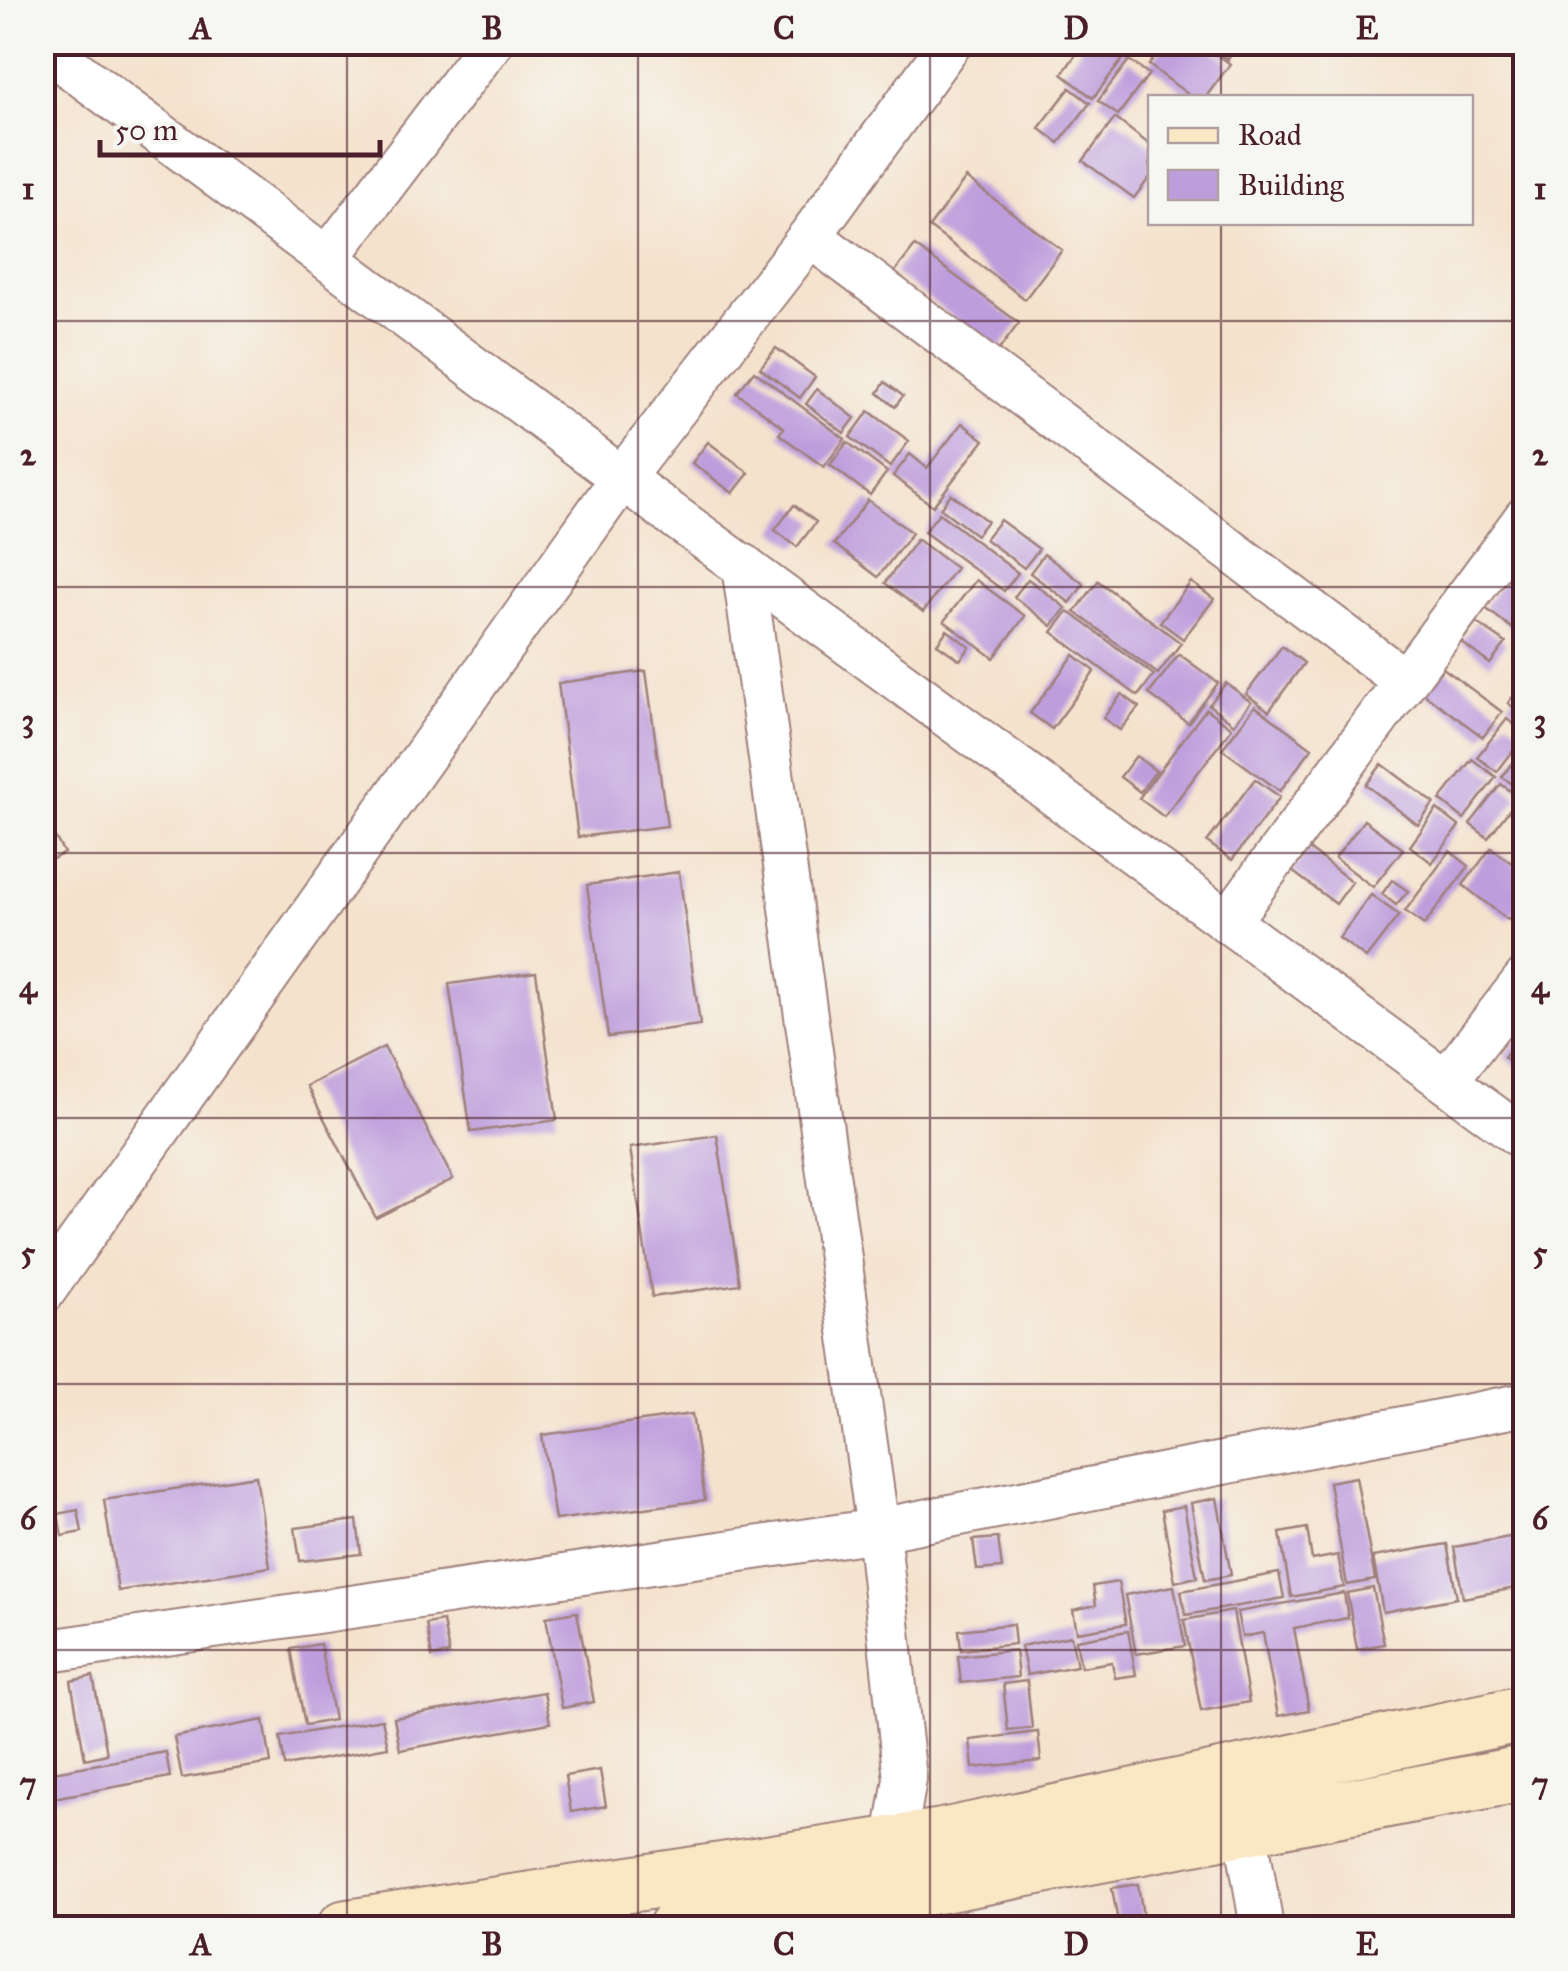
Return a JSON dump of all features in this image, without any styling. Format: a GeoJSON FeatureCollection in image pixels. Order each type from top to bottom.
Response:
{"type":"FeatureCollection","features":[{"type":"Feature","properties":{"kind":"main road"},"geometry":{"type":"LineString","coordinates":[[345,1928],[924,1886],[1526,1713]]}},
{"type":"Feature","properties":{"kind":"main road"},"geometry":{"type":"LineString","coordinates":[[676,1928],[924,1886],[1526,1773]]}},
{"type":"Feature","properties":{"kind":"street"},"geometry":{"type":"LineString","coordinates":[[328,258],[492,42]]}},
{"type":"Feature","properties":{"kind":"street"},"geometry":{"type":"LineString","coordinates":[[42,1294],[622,478],[810,236],[951,42]]}},
{"type":"Feature","properties":{"kind":"street"},"geometry":{"type":"LineString","coordinates":[[42,46],[622,478],[1526,1140]]}},
{"type":"Feature","properties":{"kind":"street"},"geometry":{"type":"LineString","coordinates":[[810,236],[1405,681]]}},
{"type":"Feature","properties":{"kind":"street"},"geometry":{"type":"LineString","coordinates":[[1228,922],[1526,517]]}},
{"type":"Feature","properties":{"kind":"street"},"geometry":{"type":"LineString","coordinates":[[742,566],[878,1530],[905,1779],[924,1886]]}},
{"type":"Feature","properties":{"kind":"street"},"geometry":{"type":"LineString","coordinates":[[1446,1082],[1526,978]]}},
{"type":"Feature","properties":{"kind":"street"},"geometry":{"type":"LineString","coordinates":[[42,1652],[878,1530],[1526,1404]]}},
{"type":"Feature","properties":{"kind":"street"},"geometry":{"type":"LineString","coordinates":[[1245,1827],[1262,1928]]}},
{"type":"Feature","properties":{"kind":"building"},"geometry":{"type":"Polygon","coordinates":[[[1085,42],[1136,42],[1093,98],[1062,74],[1085,42]]]}},
{"type":"Feature","properties":{"kind":"building"},"geometry":{"type":"Polygon","coordinates":[[[1166,42],[1202,42],[1230,64],[1207,95],[1189,95],[1149,65],[1166,42]]]}},
{"type":"Feature","properties":{"kind":"building"},"geometry":{"type":"Polygon","coordinates":[[[1205,42],[1241,42],[1228,59],[1205,42]]]}},
{"type":"Feature","properties":{"kind":"building"},"geometry":{"type":"Polygon","coordinates":[[[1129,60],[1149,74],[1118,115],[1098,101],[1129,60]]]}},
{"type":"Feature","properties":{"kind":"building"},"geometry":{"type":"Polygon","coordinates":[[[1070,88],[1090,103],[1059,143],[1039,128],[1070,88]]]}},
{"type":"Feature","properties":{"kind":"building"},"geometry":{"type":"Polygon","coordinates":[[[1115,118],[1148,143],[1148,180],[1134,198],[1083,161],[1115,118]]]}},
{"type":"Feature","properties":{"kind":"building"},"geometry":{"type":"Polygon","coordinates":[[[966,178],[1062,250],[1025,299],[929,227],[966,178]]]}},
{"type":"Feature","properties":{"kind":"building"},"geometry":{"type":"Polygon","coordinates":[[[915,246],[1019,323],[998,351],[894,273],[915,246]]]}},
{"type":"Feature","properties":{"kind":"building"},"geometry":{"type":"Polygon","coordinates":[[[776,348],[815,377],[800,398],[760,368],[776,348]]]}},
{"type":"Feature","properties":{"kind":"building"},"geometry":{"type":"Polygon","coordinates":[[[754,371],[845,439],[824,467],[779,434],[784,428],[737,393],[754,371]]]}},
{"type":"Feature","properties":{"kind":"building"},"geometry":{"type":"Polygon","coordinates":[[[885,382],[903,396],[895,407],[878,393],[885,382]]]}},
{"type":"Feature","properties":{"kind":"building"},"geometry":{"type":"Polygon","coordinates":[[[817,389],[855,418],[844,433],[806,404],[817,389]]]}},
{"type":"Feature","properties":{"kind":"building"},"geometry":{"type":"Polygon","coordinates":[[[869,411],[909,441],[890,467],[850,437],[869,411]]]}},
{"type":"Feature","properties":{"kind":"building"},"geometry":{"type":"Polygon","coordinates":[[[962,423],[984,440],[933,506],[893,476],[910,454],[927,468],[962,423]]]}},
{"type":"Feature","properties":{"kind":"building"},"geometry":{"type":"Polygon","coordinates":[[[708,442],[749,473],[733,493],[692,463],[708,442]]]}},
{"type":"Feature","properties":{"kind":"building"},"geometry":{"type":"Polygon","coordinates":[[[847,442],[887,472],[870,495],[830,465],[847,442]]]}},
{"type":"Feature","properties":{"kind":"building"},"geometry":{"type":"Polygon","coordinates":[[[951,494],[987,521],[976,535],[940,508],[951,494]]]}},
{"type":"Feature","properties":{"kind":"building"},"geometry":{"type":"Polygon","coordinates":[[[868,500],[912,533],[878,577],[834,544],[868,500]]]}},
{"type":"Feature","properties":{"kind":"building"},"geometry":{"type":"Polygon","coordinates":[[[794,505],[816,522],[797,547],[775,530],[794,505]]]}},
{"type":"Feature","properties":{"kind":"building"},"geometry":{"type":"Polygon","coordinates":[[[939,513],[1018,573],[1004,591],[924,532],[939,513]]]}},
{"type":"Feature","properties":{"kind":"building"},"geometry":{"type":"Polygon","coordinates":[[[1000,520],[1039,549],[1024,568],[985,539],[1000,520]]]}},
{"type":"Feature","properties":{"kind":"building"},"geometry":{"type":"Polygon","coordinates":[[[917,539],[956,568],[923,612],[885,583],[917,539]]]}},
{"type":"Feature","properties":{"kind":"building"},"geometry":{"type":"Polygon","coordinates":[[[1044,554],[1084,584],[1070,603],[1030,573],[1044,554]]]}},
{"type":"Feature","properties":{"kind":"building"},"geometry":{"type":"Polygon","coordinates":[[[1508,575],[1526,589],[1526,639],[1484,607],[1508,575]]]}},
{"type":"Feature","properties":{"kind":"building"},"geometry":{"type":"Polygon","coordinates":[[[1028,579],[1066,608],[1052,626],[1014,597],[1028,579]]]}},
{"type":"Feature","properties":{"kind":"building"},"geometry":{"type":"Polygon","coordinates":[[[976,580],[1025,616],[994,658],[944,621],[976,580]]]}},
{"type":"Feature","properties":{"kind":"building"},"geometry":{"type":"Polygon","coordinates":[[[1098,581],[1181,643],[1158,674],[1075,612],[1098,581]]]}},
{"type":"Feature","properties":{"kind":"building"},"geometry":{"type":"Polygon","coordinates":[[[1191,582],[1214,599],[1183,639],[1160,622],[1191,582]]]}},
{"type":"Feature","properties":{"kind":"building"},"geometry":{"type":"Polygon","coordinates":[[[1068,611],[1154,675],[1138,696],[1052,632],[1068,611]]]}},
{"type":"Feature","properties":{"kind":"building"},"geometry":{"type":"Polygon","coordinates":[[[1476,622],[1506,643],[1490,664],[1461,642],[1476,622]]]}},
{"type":"Feature","properties":{"kind":"building"},"geometry":{"type":"Polygon","coordinates":[[[947,630],[970,647],[960,660],[937,644],[947,630]]]}},
{"type":"Feature","properties":{"kind":"building"},"geometry":{"type":"Polygon","coordinates":[[[1282,646],[1304,663],[1269,711],[1246,694],[1282,646]]]}},
{"type":"Feature","properties":{"kind":"building"},"geometry":{"type":"Polygon","coordinates":[[[1179,654],[1218,683],[1188,723],[1149,694],[1179,654]]]}},
{"type":"Feature","properties":{"kind":"building"},"geometry":{"type":"Polygon","coordinates":[[[1074,655],[1095,671],[1052,729],[1030,713],[1074,655]]]}},
{"type":"Feature","properties":{"kind":"building"},"geometry":{"type":"Polygon","coordinates":[[[1443,668],[1502,712],[1483,737],[1423,693],[1443,668]]]}},
{"type":"Feature","properties":{"kind":"building"},"geometry":{"type":"Polygon","coordinates":[[[646,671],[667,826],[578,837],[558,683],[646,671]]]}},
{"type":"Feature","properties":{"kind":"building"},"geometry":{"type":"Polygon","coordinates":[[[1526,680],[1526,717],[1508,703],[1526,680]]]}},
{"type":"Feature","properties":{"kind":"building"},"geometry":{"type":"Polygon","coordinates":[[[1226,683],[1251,702],[1234,724],[1209,705],[1226,683]]]}},
{"type":"Feature","properties":{"kind":"building"},"geometry":{"type":"Polygon","coordinates":[[[1122,694],[1139,707],[1120,730],[1103,718],[1122,694]]]}},
{"type":"Feature","properties":{"kind":"building"},"geometry":{"type":"Polygon","coordinates":[[[1255,706],[1312,748],[1280,791],[1222,749],[1255,706]]]}},
{"type":"Feature","properties":{"kind":"building"},"geometry":{"type":"Polygon","coordinates":[[[1206,709],[1232,728],[1164,817],[1139,798],[1206,709]]]}},
{"type":"Feature","properties":{"kind":"building"},"geometry":{"type":"Polygon","coordinates":[[[1507,719],[1526,734],[1497,772],[1477,757],[1507,719]]]}},
{"type":"Feature","properties":{"kind":"building"},"geometry":{"type":"Polygon","coordinates":[[[1526,746],[1526,782],[1520,789],[1502,777],[1526,746]]]}},
{"type":"Feature","properties":{"kind":"building"},"geometry":{"type":"Polygon","coordinates":[[[1136,756],[1156,771],[1140,792],[1120,777],[1136,756]]]}},
{"type":"Feature","properties":{"kind":"building"},"geometry":{"type":"Polygon","coordinates":[[[1472,759],[1496,777],[1464,819],[1440,800],[1472,759]]]}},
{"type":"Feature","properties":{"kind":"building"},"geometry":{"type":"Polygon","coordinates":[[[1382,764],[1434,803],[1418,825],[1366,785],[1382,764]]]}},
{"type":"Feature","properties":{"kind":"building"},"geometry":{"type":"Polygon","coordinates":[[[1255,779],[1280,797],[1232,860],[1207,842],[1255,779]]]}},
{"type":"Feature","properties":{"kind":"building"},"geometry":{"type":"Polygon","coordinates":[[[1501,784],[1519,797],[1488,838],[1470,824],[1501,784]]]}},
{"type":"Feature","properties":{"kind":"building"},"geometry":{"type":"Polygon","coordinates":[[[1437,809],[1459,826],[1432,863],[1410,846],[1437,809]]]}},
{"type":"Feature","properties":{"kind":"building"},"geometry":{"type":"Polygon","coordinates":[[[42,814],[64,853],[47,862],[42,853],[42,814]]]}},
{"type":"Feature","properties":{"kind":"building"},"geometry":{"type":"Polygon","coordinates":[[[1364,820],[1403,849],[1373,887],[1335,858],[1364,820]]]}},
{"type":"Feature","properties":{"kind":"building"},"geometry":{"type":"Polygon","coordinates":[[[1491,848],[1526,873],[1526,897],[1508,920],[1463,885],[1491,848]]]}},
{"type":"Feature","properties":{"kind":"building"},"geometry":{"type":"Polygon","coordinates":[[[1309,849],[1352,882],[1336,904],[1292,871],[1309,849]]]}},
{"type":"Feature","properties":{"kind":"building"},"geometry":{"type":"Polygon","coordinates":[[[1450,851],[1469,866],[1424,925],[1405,911],[1450,851]]]}},
{"type":"Feature","properties":{"kind":"building"},"geometry":{"type":"Polygon","coordinates":[[[679,872],[700,1025],[608,1037],[587,885],[679,872]]]}},
{"type":"Feature","properties":{"kind":"building"},"geometry":{"type":"Polygon","coordinates":[[[1392,880],[1408,891],[1396,905],[1382,894],[1392,880]]]}},
{"type":"Feature","properties":{"kind":"building"},"geometry":{"type":"Polygon","coordinates":[[[1371,895],[1399,915],[1366,958],[1339,938],[1371,895]]]}},
{"type":"Feature","properties":{"kind":"building"},"geometry":{"type":"Polygon","coordinates":[[[536,972],[557,1120],[471,1132],[449,984],[536,972]]]}},
{"type":"Feature","properties":{"kind":"building"},"geometry":{"type":"Polygon","coordinates":[[[1526,1028],[1526,1073],[1504,1057],[1526,1028]]]}},
{"type":"Feature","properties":{"kind":"building"},"geometry":{"type":"Polygon","coordinates":[[[384,1047],[453,1179],[376,1218],[307,1086],[384,1047]]]}},
{"type":"Feature","properties":{"kind":"building"},"geometry":{"type":"Polygon","coordinates":[[[717,1135],[740,1284],[652,1297],[630,1148],[717,1135]]]}},
{"type":"Feature","properties":{"kind":"building"},"geometry":{"type":"Polygon","coordinates":[[[692,1414],[705,1500],[555,1520],[542,1435],[692,1414]]]}},
{"type":"Feature","properties":{"kind":"building"},"geometry":{"type":"Polygon","coordinates":[[[256,1476],[270,1567],[118,1591],[104,1500],[256,1476]]]}},
{"type":"Feature","properties":{"kind":"building"},"geometry":{"type":"Polygon","coordinates":[[[1356,1477],[1375,1580],[1347,1585],[1329,1482],[1356,1477]]]}},
{"type":"Feature","properties":{"kind":"building"},"geometry":{"type":"Polygon","coordinates":[[[1217,1498],[1231,1575],[1205,1580],[1191,1503],[1217,1498]]]}},
{"type":"Feature","properties":{"kind":"building"},"geometry":{"type":"Polygon","coordinates":[[[1184,1506],[1197,1577],[1175,1582],[1162,1510],[1184,1506]]]}},
{"type":"Feature","properties":{"kind":"building"},"geometry":{"type":"Polygon","coordinates":[[[78,1510],[82,1532],[62,1536],[58,1514],[78,1510]]]}},
{"type":"Feature","properties":{"kind":"building"},"geometry":{"type":"Polygon","coordinates":[[[357,1520],[361,1554],[300,1561],[295,1528],[357,1520]]]}},
{"type":"Feature","properties":{"kind":"building"},"geometry":{"type":"Polygon","coordinates":[[[1307,1528],[1312,1560],[1338,1555],[1344,1587],[1291,1597],[1280,1533],[1307,1528]]]}},
{"type":"Feature","properties":{"kind":"building"},"geometry":{"type":"Polygon","coordinates":[[[1526,1534],[1526,1586],[1463,1598],[1454,1547],[1526,1534]]]}},
{"type":"Feature","properties":{"kind":"building"},"geometry":{"type":"Polygon","coordinates":[[[998,1538],[1002,1568],[977,1570],[973,1540],[998,1538]]]}},
{"type":"Feature","properties":{"kind":"building"},"geometry":{"type":"Polygon","coordinates":[[[1447,1544],[1457,1598],[1383,1612],[1373,1557],[1447,1544]]]}},
{"type":"Feature","properties":{"kind":"building"},"geometry":{"type":"Polygon","coordinates":[[[1279,1573],[1284,1598],[1186,1615],[1181,1591],[1279,1573]]]}},
{"type":"Feature","properties":{"kind":"building"},"geometry":{"type":"Polygon","coordinates":[[[1118,1582],[1126,1624],[1077,1632],[1073,1610],[1096,1605],[1093,1586],[1118,1582]]]}},
{"type":"Feature","properties":{"kind":"building"},"geometry":{"type":"Polygon","coordinates":[[[1174,1586],[1185,1646],[1136,1654],[1125,1595],[1174,1586]]]}},
{"type":"Feature","properties":{"kind":"building"},"geometry":{"type":"Polygon","coordinates":[[[1373,1588],[1384,1644],[1357,1649],[1347,1593],[1373,1588]]]}},
{"type":"Feature","properties":{"kind":"building"},"geometry":{"type":"Polygon","coordinates":[[[1344,1593],[1348,1618],[1294,1628],[1309,1710],[1278,1716],[1263,1633],[1242,1637],[1237,1612],[1344,1593]]]}},
{"type":"Feature","properties":{"kind":"building"},"geometry":{"type":"Polygon","coordinates":[[[1233,1611],[1249,1702],[1201,1711],[1184,1620],[1233,1611]]]}},
{"type":"Feature","properties":{"kind":"building"},"geometry":{"type":"Polygon","coordinates":[[[577,1612],[594,1702],[562,1708],[546,1617],[577,1612]]]}},
{"type":"Feature","properties":{"kind":"building"},"geometry":{"type":"Polygon","coordinates":[[[443,1621],[449,1654],[432,1657],[426,1624],[443,1621]]]}},
{"type":"Feature","properties":{"kind":"building"},"geometry":{"type":"Polygon","coordinates":[[[1013,1624],[1015,1644],[961,1650],[959,1630],[1013,1624]]]}},
{"type":"Feature","properties":{"kind":"building"},"geometry":{"type":"Polygon","coordinates":[[[1128,1631],[1136,1675],[1115,1678],[1112,1662],[1081,1667],[1076,1640],[1128,1631]]]}},
{"type":"Feature","properties":{"kind":"building"},"geometry":{"type":"Polygon","coordinates":[[[1071,1636],[1077,1666],[1027,1675],[1021,1646],[1071,1636]]]}},
{"type":"Feature","properties":{"kind":"building"},"geometry":{"type":"Polygon","coordinates":[[[320,1644],[334,1720],[305,1725],[291,1649],[320,1644]]]}},
{"type":"Feature","properties":{"kind":"building"},"geometry":{"type":"Polygon","coordinates":[[[1015,1650],[1018,1677],[961,1683],[958,1656],[1015,1650]]]}},
{"type":"Feature","properties":{"kind":"building"},"geometry":{"type":"Polygon","coordinates":[[[93,1676],[107,1754],[85,1759],[71,1681],[93,1676]]]}},
{"type":"Feature","properties":{"kind":"building"},"geometry":{"type":"Polygon","coordinates":[[[1027,1681],[1032,1728],[1008,1730],[1003,1684],[1027,1681]]]}},
{"type":"Feature","properties":{"kind":"building"},"geometry":{"type":"Polygon","coordinates":[[[544,1692],[550,1723],[400,1750],[394,1718],[544,1692]]]}},
{"type":"Feature","properties":{"kind":"building"},"geometry":{"type":"Polygon","coordinates":[[[382,1719],[388,1747],[285,1766],[280,1737],[382,1719]]]}},
{"type":"Feature","properties":{"kind":"building"},"geometry":{"type":"Polygon","coordinates":[[[264,1720],[271,1763],[182,1778],[174,1737],[264,1720]]]}},
{"type":"Feature","properties":{"kind":"building"},"geometry":{"type":"Polygon","coordinates":[[[1038,1732],[1041,1761],[973,1768],[970,1740],[1038,1732]]]}},
{"type":"Feature","properties":{"kind":"building"},"geometry":{"type":"Polygon","coordinates":[[[166,1752],[170,1777],[42,1800],[42,1774],[166,1752]]]}},
{"type":"Feature","properties":{"kind":"building"},"geometry":{"type":"Polygon","coordinates":[[[600,1770],[606,1806],[571,1812],[565,1776],[600,1770]]]}},
{"type":"Feature","properties":{"kind":"building"},"geometry":{"type":"Polygon","coordinates":[[[1138,1884],[1145,1928],[1119,1928],[1112,1888],[1138,1884]]]}}]}
